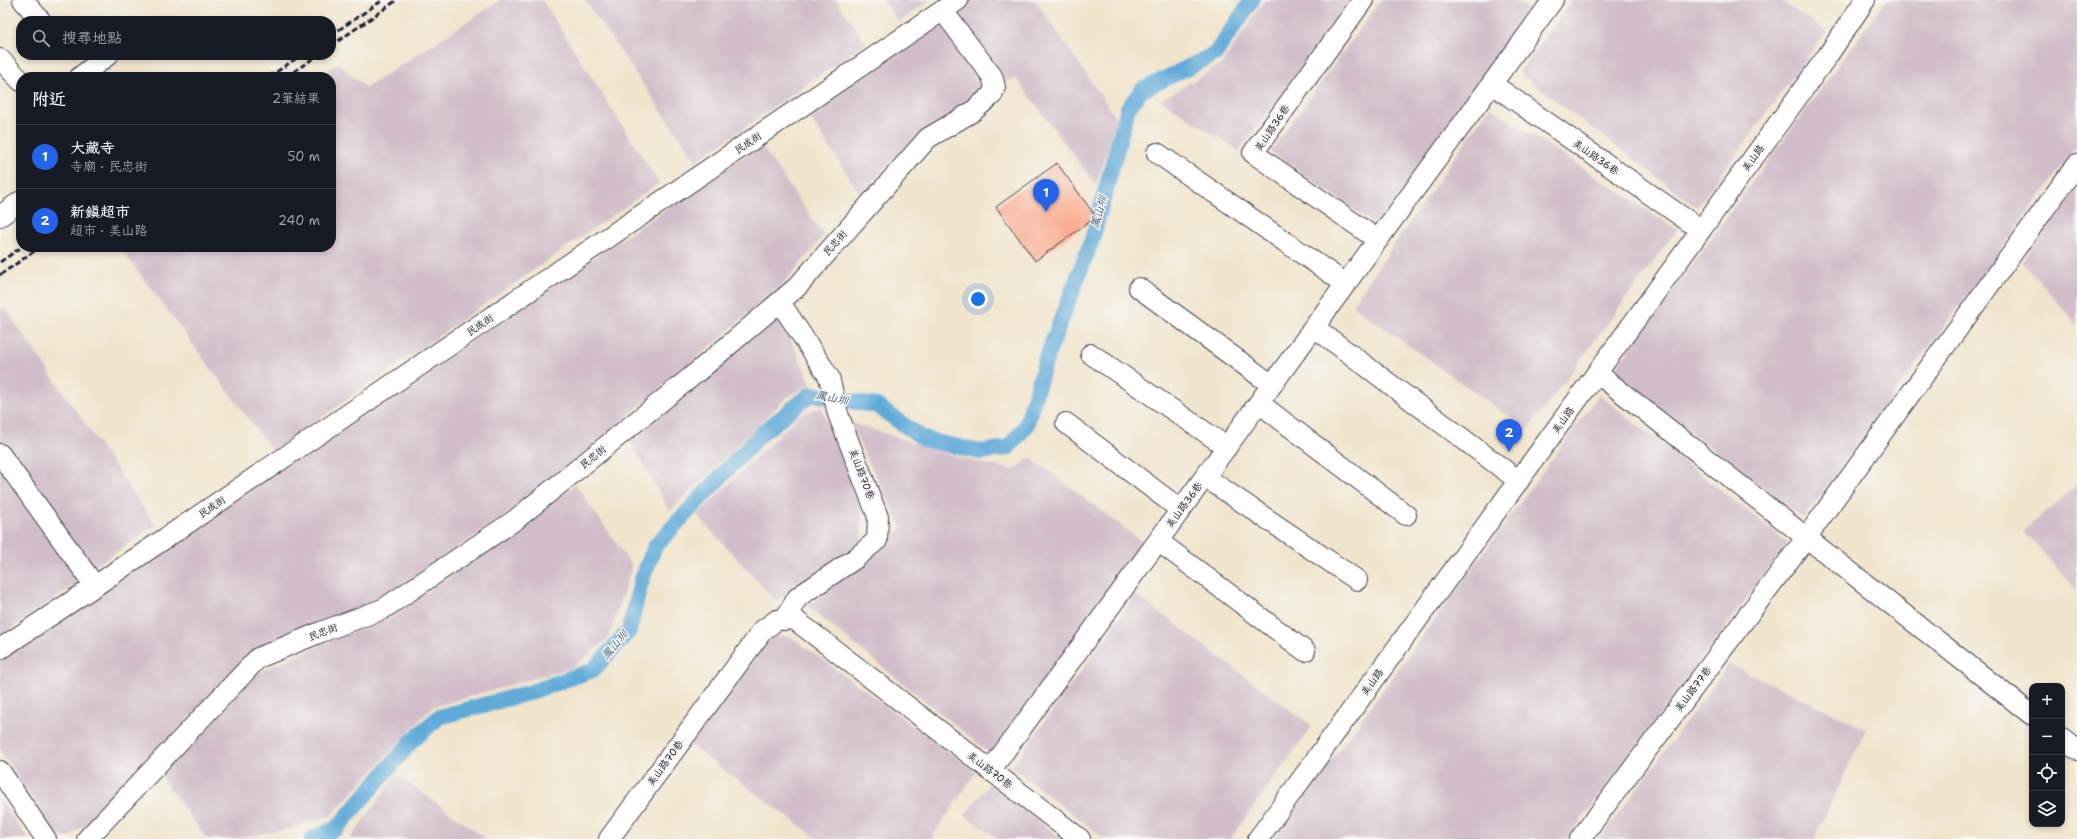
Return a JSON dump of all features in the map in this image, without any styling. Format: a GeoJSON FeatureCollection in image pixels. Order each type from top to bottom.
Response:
{"type":"FeatureCollection","features":[{"type":"Feature","properties":{"kind":"street"},"geometry":{"type":"LineString","coordinates":[[23,0],[37,16]]}},
{"type":"Feature","properties":{"kind":"street","name":"美山路36巷"},"geometry":{"type":"LineString","coordinates":[[1363,0],[1253,153],[1378,240]]}},
{"type":"Feature","properties":{"kind":"street","name":"美山路"},"geometry":{"type":"LineString","coordinates":[[1258,839],[1828,55],[1866,0]]}},
{"type":"Feature","properties":{"kind":"street","name":"美山路36巷"},"geometry":{"type":"LineString","coordinates":[[990,771],[1492,84],[1549,1]]}},
{"type":"Feature","properties":{"kind":"street","name":"民忠街"},"geometry":{"type":"LineString","coordinates":[[87,839],[258,658],[321,632],[383,609],[515,520],[696,373],[798,287],[928,138],[972,112],[992,95],[995,87],[992,76],[951,5]]}},
{"type":"Feature","properties":{"kind":"street","name":"民成街"},"geometry":{"type":"LineString","coordinates":[[0,649],[951,5]]}},
{"type":"Feature","properties":{"kind":"street"},"geometry":{"type":"LineString","coordinates":[[0,59],[16,76]]}},
{"type":"Feature","properties":{"kind":"street"},"geometry":{"type":"LineString","coordinates":[[86,72],[102,60]]}},
{"type":"Feature","properties":{"kind":"street","name":"美山路36巷"},"geometry":{"type":"LineString","coordinates":[[1492,84],[1701,230]]}},
{"type":"Feature","properties":{"kind":"street"},"geometry":{"type":"LineString","coordinates":[[1157,153],[1346,284]]}},
{"type":"Feature","properties":{"kind":"street","name":"美山路77巷"},"geometry":{"type":"LineString","coordinates":[[1580,839],[1806,538],[2077,164]]}},
{"type":"Feature","properties":{"kind":"street"},"geometry":{"type":"LineString","coordinates":[[0,216],[16,205]]}},
{"type":"Feature","properties":{"kind":"street"},"geometry":{"type":"LineString","coordinates":[[1139,288],[1272,384]]}},
{"type":"Feature","properties":{"kind":"street","name":"美山路70巷"},"geometry":{"type":"LineString","coordinates":[[780,302],[829,377],[838,414],[878,517],[877,540],[856,558],[798,597],[784,620]]}},
{"type":"Feature","properties":{"kind":"street"},"geometry":{"type":"LineString","coordinates":[[1314,327],[1519,481]]}},
{"type":"Feature","properties":{"kind":"street"},"geometry":{"type":"LineString","coordinates":[[1091,354],[1227,447]]}},
{"type":"Feature","properties":{"kind":"street"},"geometry":{"type":"LineString","coordinates":[[1597,373],[2029,713]]}},
{"type":"Feature","properties":{"kind":"street"},"geometry":{"type":"LineString","coordinates":[[1259,403],[1406,515]]}},
{"type":"Feature","properties":{"kind":"street"},"geometry":{"type":"LineString","coordinates":[[1066,423],[1181,510]]}},
{"type":"Feature","properties":{"kind":"street"},"geometry":{"type":"LineString","coordinates":[[0,454],[95,586]]}},
{"type":"Feature","properties":{"kind":"street"},"geometry":{"type":"LineString","coordinates":[[1205,477],[1357,580]]}},
{"type":"Feature","properties":{"kind":"street"},"geometry":{"type":"LineString","coordinates":[[1158,541],[1305,652]]}},
{"type":"Feature","properties":{"kind":"street","name":"美山路70巷"},"geometry":{"type":"LineString","coordinates":[[609,839],[763,630],[777,620],[794,619],[1080,839]]}},
{"type":"Feature","properties":{"kind":"street"},"geometry":{"type":"LineString","coordinates":[[2065,740],[2077,750]]}},
{"type":"Feature","properties":{"kind":"street"},"geometry":{"type":"LineString","coordinates":[[0,771],[46,839]]}},
{"type":"Feature","properties":{"kind":"shaded area"},"geometry":{"type":"Polygon","coordinates":[[[501,0],[542,0],[659,183],[273,451],[124,252],[336,252],[336,72],[326,72],[338,63],[366,88],[501,0]]]}},
{"type":"Feature","properties":{"kind":"shaded area"},"geometry":{"type":"Polygon","coordinates":[[[585,0],[836,0],[866,43],[696,161],[585,0]]]}},
{"type":"Feature","properties":{"kind":"shaded area"},"geometry":{"type":"Polygon","coordinates":[[[883,0],[931,0],[899,22],[883,0]]]}},
{"type":"Feature","properties":{"kind":"shaded area"},"geometry":{"type":"Polygon","coordinates":[[[967,0],[1035,0],[1117,119],[1096,185],[1016,78],[1004,82],[951,11],[967,0]]]}},
{"type":"Feature","properties":{"kind":"shaded area"},"geometry":{"type":"Polygon","coordinates":[[[1265,0],[1350,0],[1239,151],[1161,100],[1222,64],[1265,0]]]}},
{"type":"Feature","properties":{"kind":"shaded area"},"geometry":{"type":"Polygon","coordinates":[[[1381,0],[1515,0],[1534,13],[1377,226],[1271,151],[1381,0]]]}},
{"type":"Feature","properties":{"kind":"shaded area"},"geometry":{"type":"Polygon","coordinates":[[[1572,0],[1779,0],[1827,31],[1697,207],[1519,73],[1572,0]]]}},
{"type":"Feature","properties":{"kind":"shaded area"},"geometry":{"type":"Polygon","coordinates":[[[1886,0],[2077,0],[2077,146],[1803,518],[1613,372],[1886,0]]]}},
{"type":"Feature","properties":{"kind":"shaded area"},"geometry":{"type":"Polygon","coordinates":[[[939,20],[989,90],[983,98],[899,152],[861,195],[805,110],[939,20]]]}},
{"type":"Feature","properties":{"kind":"shaded area"},"geometry":{"type":"Polygon","coordinates":[[[1490,107],[1677,230],[1528,430],[1352,305],[1490,107]]]}},
{"type":"Feature","properties":{"kind":"shaded area"},"geometry":{"type":"Polygon","coordinates":[[[761,145],[824,236],[781,286],[534,496],[375,603],[248,655],[91,821],[68,837],[55,832],[0,751],[0,658],[761,145]]]}},
{"type":"Feature","properties":{"kind":"shaded area"},"geometry":{"type":"Polygon","coordinates":[[[2077,188],[2077,325],[2022,261],[2077,188]]]}},
{"type":"Feature","properties":{"kind":"shaded area"},"geometry":{"type":"Polygon","coordinates":[[[5,308],[155,525],[91,569],[0,442],[0,311],[5,308]]]}},
{"type":"Feature","properties":{"kind":"shaded area"},"geometry":{"type":"Polygon","coordinates":[[[778,313],[811,384],[787,397],[670,511],[630,441],[778,313]]]}},
{"type":"Feature","properties":{"kind":"shaded area"},"geometry":{"type":"Polygon","coordinates":[[[1599,395],[1788,543],[1567,839],[1274,839],[1599,395]]]}},
{"type":"Feature","properties":{"kind":"shaded area"},"geometry":{"type":"Polygon","coordinates":[[[821,407],[862,506],[861,546],[776,601],[697,515],[799,416],[821,407]]]}},
{"type":"Feature","properties":{"kind":"shaded area"},"geometry":{"type":"Polygon","coordinates":[[[849,422],[960,458],[1014,470],[1031,458],[1144,543],[991,754],[807,606],[902,528],[849,422]]]}},
{"type":"Feature","properties":{"kind":"shaded area"},"geometry":{"type":"Polygon","coordinates":[[[0,469],[80,581],[0,636],[0,469]]]}},
{"type":"Feature","properties":{"kind":"shaded area"},"geometry":{"type":"Polygon","coordinates":[[[576,485],[632,566],[608,639],[571,668],[432,707],[330,816],[285,830],[232,839],[207,839],[161,777],[255,674],[336,638],[391,618],[576,485]]]}},
{"type":"Feature","properties":{"kind":"shaded area"},"geometry":{"type":"Polygon","coordinates":[[[2077,485],[2077,591],[2024,531],[2077,485]]]}},
{"type":"Feature","properties":{"kind":"shaded area"},"geometry":{"type":"Polygon","coordinates":[[[1136,595],[1312,726],[1230,839],[1105,839],[1012,767],[1136,595]]]}},
{"type":"Feature","properties":{"kind":"shaded area"},"geometry":{"type":"Polygon","coordinates":[[[790,636],[976,772],[931,839],[818,839],[689,744],[771,637],[790,636]]]}},
{"type":"Feature","properties":{"kind":"shaded area"},"geometry":{"type":"Polygon","coordinates":[[[1729,664],[1866,729],[1814,839],[1600,839],[1729,664]]]}},
{"type":"Feature","properties":{"kind":"shaded area"},"geometry":{"type":"Polygon","coordinates":[[[397,775],[487,839],[350,839],[397,775]]]}},
{"type":"Feature","properties":{"kind":"shaded area"},"geometry":{"type":"Polygon","coordinates":[[[990,783],[1062,839],[998,839],[965,815],[990,783]]]}},
{"type":"Feature","properties":{"kind":"shaded area"},"geometry":{"type":"Polygon","coordinates":[[[0,799],[28,839],[0,839],[0,799]]]}},
{"type":"Feature","properties":{"kind":"building"},"geometry":{"type":"Polygon","coordinates":[[[1057,163],[1096,217],[1035,261],[996,207],[1057,163]]]}},
{"type":"Feature","properties":{"kind":"waterway","name":"鳳山圳"},"geometry":{"type":"LineString","coordinates":[[312,839],[337,828],[412,741],[439,717],[528,693],[593,670],[629,631],[641,582],[655,546],[762,433],[811,394],[877,406],[924,439],[980,452],[1008,448],[1026,426],[1046,359],[1092,240],[1128,108],[1142,90],[1215,54],[1252,0]]}},
{"type":"Feature","properties":{"kind":"railway"},"geometry":{"type":"LineString","coordinates":[[336,32],[383,0]]}},
{"type":"Feature","properties":{"kind":"railway"},"geometry":{"type":"LineString","coordinates":[[336,43],[397,0]]}},
{"type":"Feature","properties":{"kind":"railway"},"geometry":{"type":"LineString","coordinates":[[276,72],[294,60]]}},
{"type":"Feature","properties":{"kind":"railway"},"geometry":{"type":"LineString","coordinates":[[293,72],[311,60]]}},
{"type":"Feature","properties":{"kind":"railway"},"geometry":{"type":"LineString","coordinates":[[0,262],[16,251]]}},
{"type":"Feature","properties":{"kind":"railway"},"geometry":{"type":"LineString","coordinates":[[0,275],[33,252]]}},
{"type":"Feature","properties":{"kind":"place","name":"大藏寺"},"geometry":{"type":"Point","coordinates":[1046,212]}},
{"type":"Feature","properties":{"kind":"place","name":"新鎮超市"},"geometry":{"type":"Point","coordinates":[1509,452]}}]}
